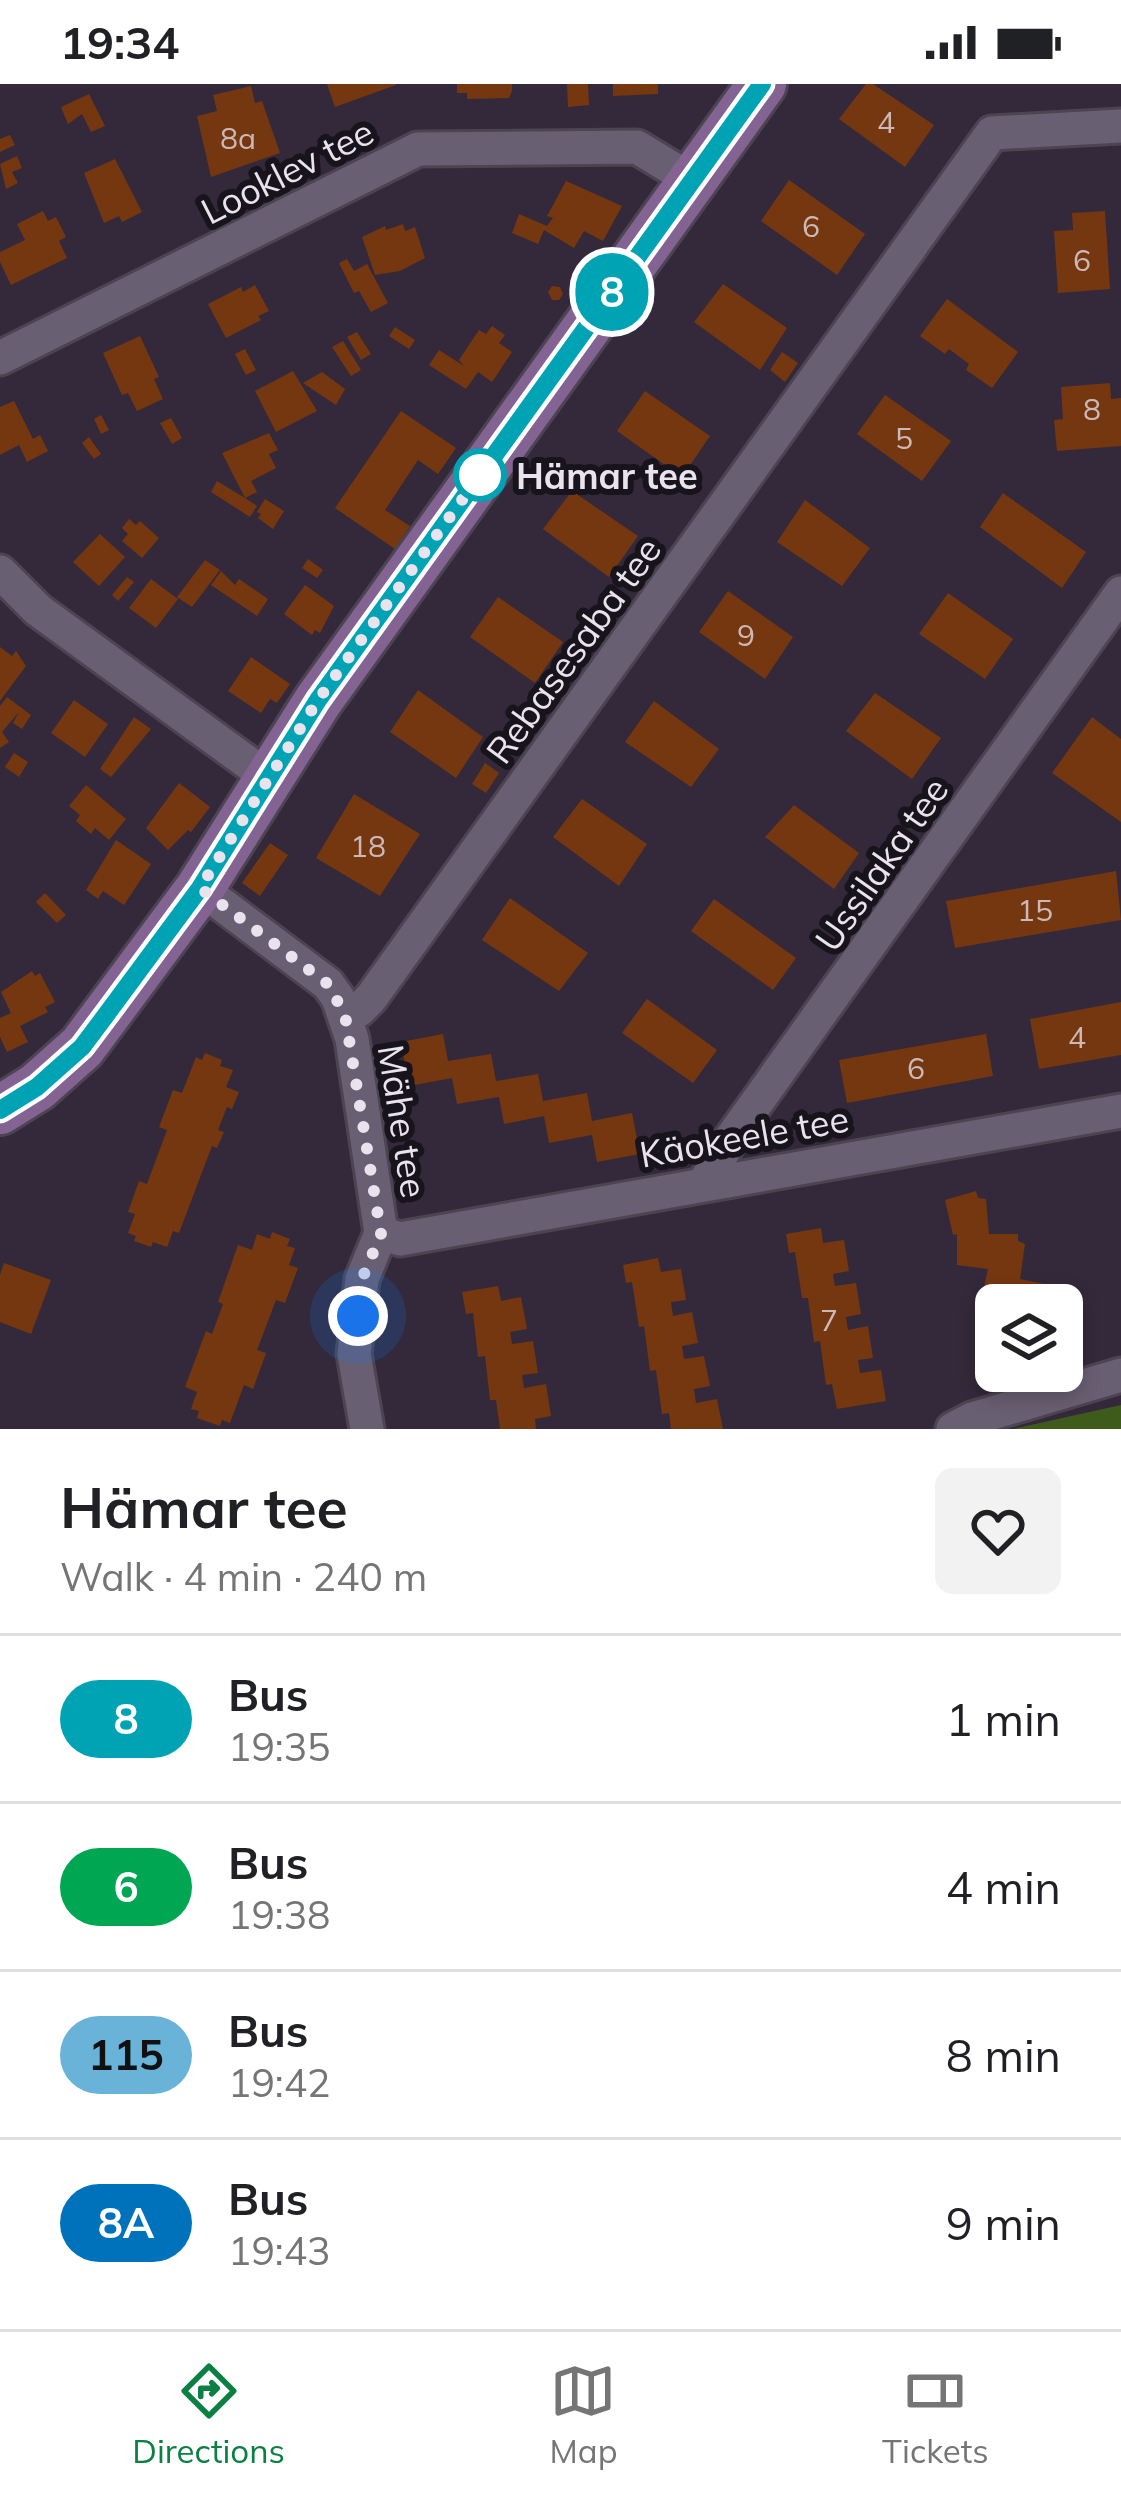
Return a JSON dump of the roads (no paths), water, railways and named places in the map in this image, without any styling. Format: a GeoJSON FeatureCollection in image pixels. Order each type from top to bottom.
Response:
{"type":"FeatureCollection","features":[{"type":"Feature","properties":{"kind":"main road"},"geometry":{"type":"LineString","coordinates":[[0,1110],[37,1087],[82,1047],[200,888],[318,700],[762,84]]}},
{"type":"Feature","properties":{"kind":"street","name":"Rebasesaba tee"},"geometry":{"type":"LineString","coordinates":[[345,1015],[371,998],[992,133],[1121,126]]}},
{"type":"Feature","properties":{"kind":"street","name":"Looklev tee"},"geometry":{"type":"LineString","coordinates":[[0,358],[418,148],[637,147],[693,181]]}},
{"type":"Feature","properties":{"kind":"street"},"geometry":{"type":"LineString","coordinates":[[0,572],[38,610],[269,778]]}},
{"type":"Feature","properties":{"kind":"street","name":"Ussilaka tee"},"geometry":{"type":"LineString","coordinates":[[705,1182],[732,1137],[1121,592]]}},
{"type":"Feature","properties":{"kind":"street","name":"Mähe tee"},"geometry":{"type":"LineString","coordinates":[[200,888],[328,984],[345,1015],[381,1234],[362,1279],[355,1354],[367,1429]]}},
{"type":"Feature","properties":{"kind":"street","name":"Käokeele tee"},"geometry":{"type":"LineString","coordinates":[[381,1234],[400,1239],[1121,1111]]}},
{"type":"Feature","properties":{"kind":"street"},"geometry":{"type":"LineString","coordinates":[[953,1429],[972,1419],[1121,1375]]}},
{"type":"Feature","properties":{"kind":"place","name":"Hämar tee"},"geometry":{"type":"Point","coordinates":[480,475]}}]}
